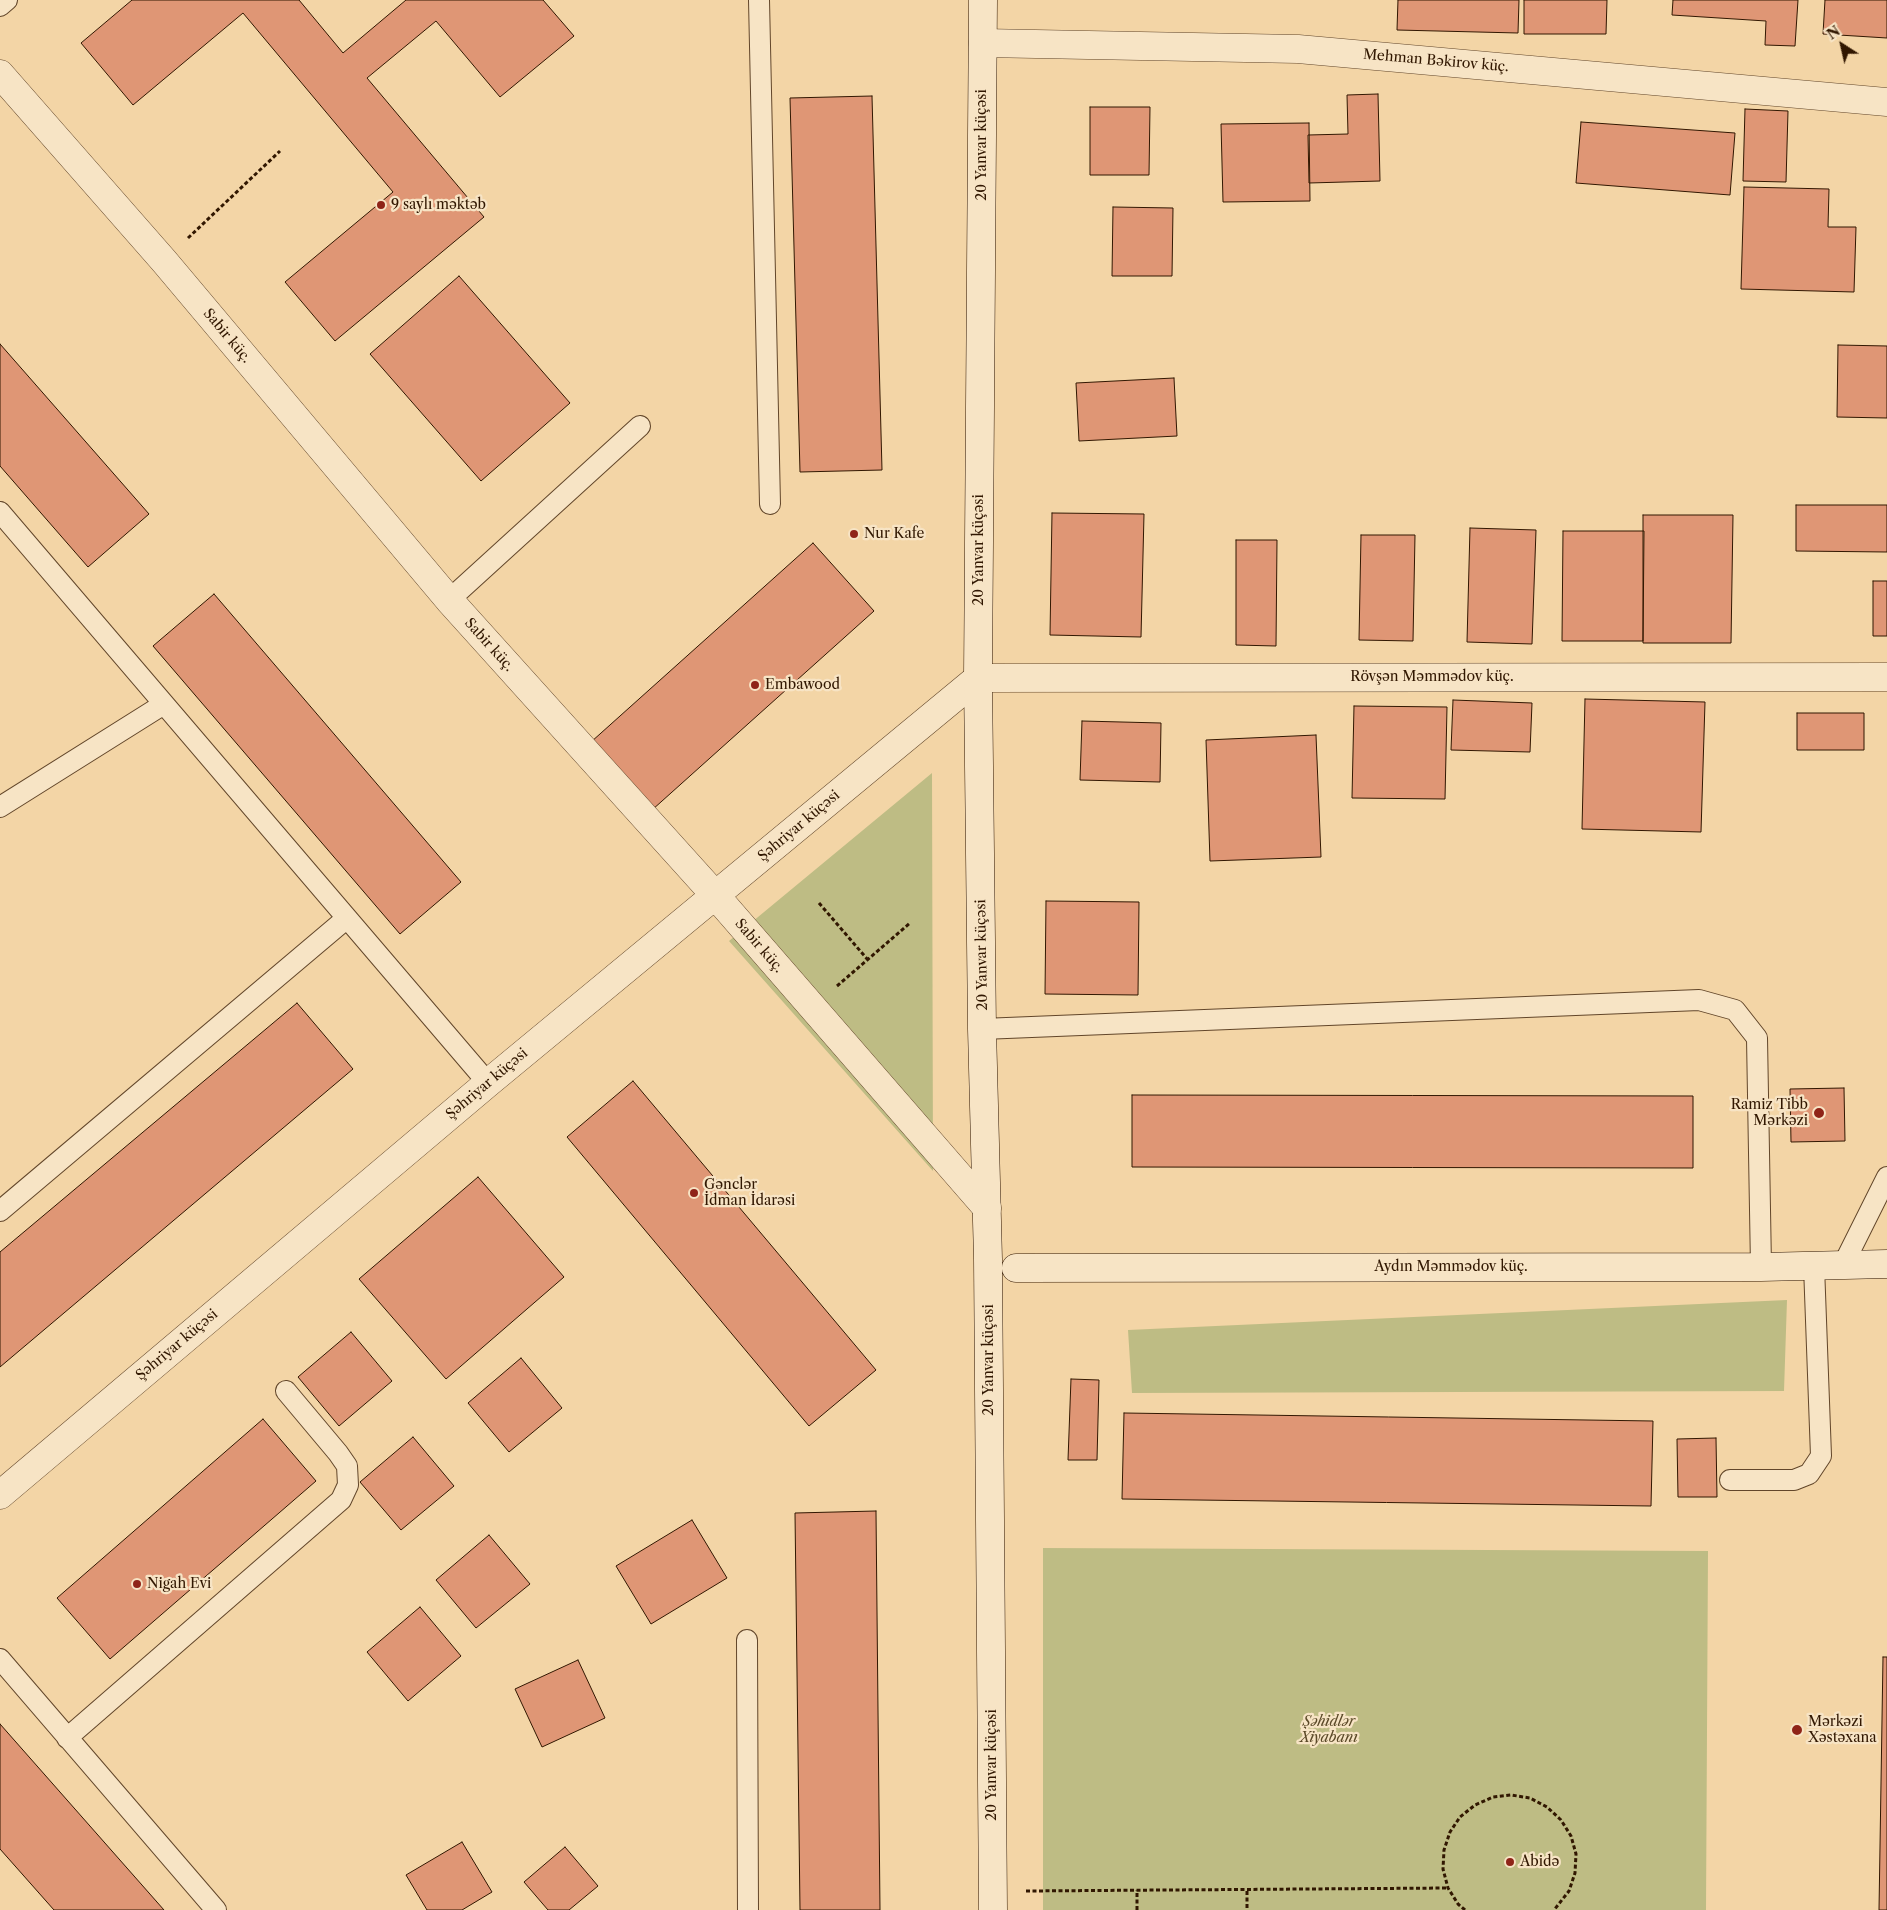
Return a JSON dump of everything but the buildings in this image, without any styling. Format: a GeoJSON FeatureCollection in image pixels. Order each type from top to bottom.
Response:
{"type":"FeatureCollection","features":[{"type":"Feature","properties":{"kind":"street","name":"20 Yanvar küçəsi"},"geometry":{"type":"LineString","coordinates":[[983,0],[978,678],[982,1029],[987,1208],[993,1901]]}},
{"type":"Feature","properties":{"kind":"street","name":"Mehman Bəkirov küç."},"geometry":{"type":"LineString","coordinates":[[983,43],[1298,49],[1887,102]]}},
{"type":"Feature","properties":{"kind":"street","name":"Sabir küç."},"geometry":{"type":"LineString","coordinates":[[0,74],[164,261],[449,600],[715,895],[987,1208]]}},
{"type":"Feature","properties":{"kind":"street","name":"Rövşən Məmmədov küç."},"geometry":{"type":"LineString","coordinates":[[978,678],[1887,677]]}},
{"type":"Feature","properties":{"kind":"street","name":"Şəhriyar küçəsi"},"geometry":{"type":"LineString","coordinates":[[0,1495],[488,1084],[978,678]]}},
{"type":"Feature","properties":{"kind":"street","name":"Aydın Məmmədov küç."},"geometry":{"type":"LineString","coordinates":[[1016,1268],[1761,1267],[1887,1264]]}},
{"type":"Feature","properties":{"kind":"lane"},"geometry":{"type":"LineString","coordinates":[[0,6],[7,0]]}},
{"type":"Feature","properties":{"kind":"lane"},"geometry":{"type":"LineString","coordinates":[[759,0],[770,504]]}},
{"type":"Feature","properties":{"kind":"lane"},"geometry":{"type":"LineString","coordinates":[[449,600],[640,426]]}},
{"type":"Feature","properties":{"kind":"lane"},"geometry":{"type":"LineString","coordinates":[[0,512],[488,1084]]}},
{"type":"Feature","properties":{"kind":"lane"},"geometry":{"type":"LineString","coordinates":[[0,807],[164,704]]}},
{"type":"Feature","properties":{"kind":"lane"},"geometry":{"type":"LineString","coordinates":[[0,1211],[346,918]]}},
{"type":"Feature","properties":{"kind":"lane"},"geometry":{"type":"LineString","coordinates":[[982,1029],[1699,1000],[1735,1010],[1757,1038],[1761,1267]]}},
{"type":"Feature","properties":{"kind":"lane"},"geometry":{"type":"LineString","coordinates":[[1843,1265],[1887,1177]]}},
{"type":"Feature","properties":{"kind":"lane"},"geometry":{"type":"LineString","coordinates":[[1730,1480],[1794,1480],[1809,1474],[1821,1456],[1814,1266]]}},
{"type":"Feature","properties":{"kind":"lane"},"geometry":{"type":"LineString","coordinates":[[68,1738],[341,1500],[348,1485],[347,1466],[286,1390]]}},
{"type":"Feature","properties":{"kind":"lane"},"geometry":{"type":"LineString","coordinates":[[747,1640],[748,1910]]}},
{"type":"Feature","properties":{"kind":"lane"},"geometry":{"type":"LineString","coordinates":[[0,1660],[216,1910]]}},
{"type":"Feature","properties":{"kind":"path"},"geometry":{"type":"LineString","coordinates":[[164,261],[280,151]]}},
{"type":"Feature","properties":{"kind":"path"},"geometry":{"type":"LineString","coordinates":[[819,903],[868,960]]}},
{"type":"Feature","properties":{"kind":"path"},"geometry":{"type":"LineString","coordinates":[[812,1007],[910,923]]}},
{"type":"Feature","properties":{"kind":"path"},"geometry":{"type":"LineString","coordinates":[[1465,1910],[1458,1904],[1448,1888],[1443,1869],[1444,1850],[1450,1832],[1460,1817],[1475,1805],[1492,1797],[1511,1795],[1530,1798],[1547,1807],[1561,1820],[1571,1836],[1576,1854],[1575,1873],[1569,1891],[1554,1910]]}},
{"type":"Feature","properties":{"kind":"path"},"geometry":{"type":"LineString","coordinates":[[993,1901],[1137,1890],[1448,1888]]}},
{"type":"Feature","properties":{"kind":"path"},"geometry":{"type":"LineString","coordinates":[[1137,1890],[1137,1910]]}},
{"type":"Feature","properties":{"kind":"path"},"geometry":{"type":"LineString","coordinates":[[1247,1890],[1247,1910]]}},
{"type":"Feature","properties":{"kind":"green space"},"geometry":{"type":"Polygon","coordinates":[[[932,773],[933,1171],[729,941],[932,773]]]}},
{"type":"Feature","properties":{"kind":"green space"},"geometry":{"type":"Polygon","coordinates":[[[1787,1300],[1784,1391],[1132,1393],[1128,1330],[1787,1300]]]}},
{"type":"Feature","properties":{"kind":"green space","name":"Şəhidlər Xiyabanı"},"geometry":{"type":"Polygon","coordinates":[[[1043,1548],[1708,1551],[1706,1910],[1043,1910],[1043,1548]]]}},
{"type":"Feature","properties":{"kind":"place","name":"9 saylı məktəb"},"geometry":{"type":"Point","coordinates":[381,205]}},
{"type":"Feature","properties":{"kind":"place","name":"Nur Kafe"},"geometry":{"type":"Point","coordinates":[854,534]}},
{"type":"Feature","properties":{"kind":"place","name":"Embawood"},"geometry":{"type":"Point","coordinates":[755,685]}},
{"type":"Feature","properties":{"kind":"place","name":"Ramiz Tibb Mərkəzi"},"geometry":{"type":"Point","coordinates":[1819,1113]}},
{"type":"Feature","properties":{"kind":"place","name":"Gənclər İdman İdarəsi"},"geometry":{"type":"Point","coordinates":[694,1193]}},
{"type":"Feature","properties":{"kind":"place","name":"Nigah Evi"},"geometry":{"type":"Point","coordinates":[137,1584]}},
{"type":"Feature","properties":{"kind":"place","name":"Mərkəzi Xəstəxana"},"geometry":{"type":"Point","coordinates":[1797,1730]}},
{"type":"Feature","properties":{"kind":"place","name":"Abidə"},"geometry":{"type":"Point","coordinates":[1510,1862]}}]}
